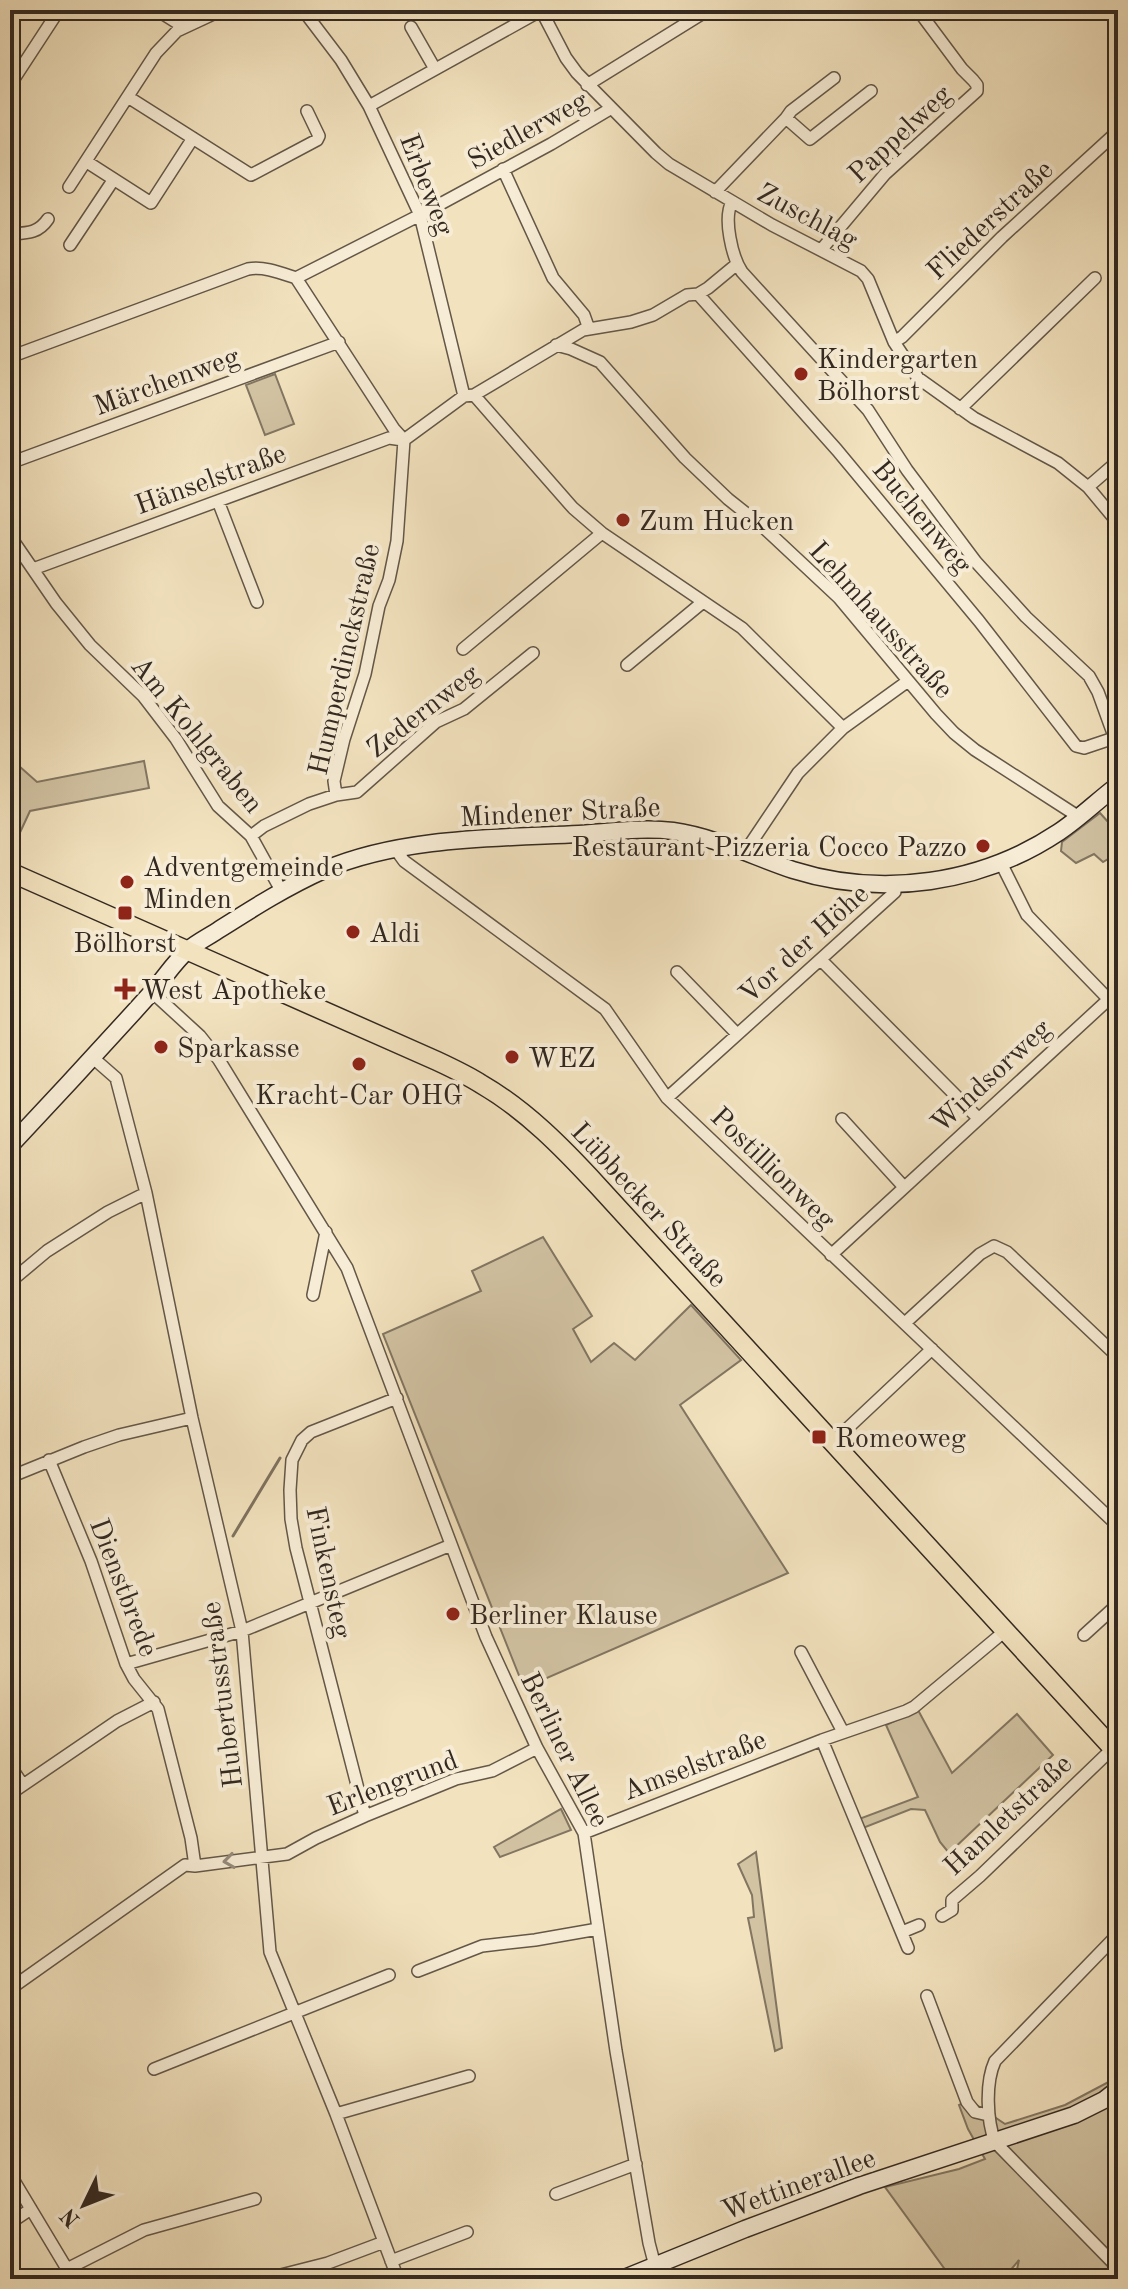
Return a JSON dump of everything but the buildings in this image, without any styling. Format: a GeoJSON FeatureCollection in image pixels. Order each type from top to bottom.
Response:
{"type":"FeatureCollection","features":[{"type":"Feature","properties":{"kind":"main road","name":"Lübbecker Straße"},"geometry":{"type":"LineString","coordinates":[[10,872],[437,1061],[483,1085],[523,1114],[562,1148],[1115,1751]]}},
{"type":"Feature","properties":{"kind":"street"},"geometry":{"type":"LineString","coordinates":[[10,85],[59,10]]}},
{"type":"Feature","properties":{"kind":"street"},"geometry":{"type":"LineString","coordinates":[[157,10],[184,27]]}},
{"type":"Feature","properties":{"kind":"street"},"geometry":{"type":"LineString","coordinates":[[69,187],[156,53],[177,31],[222,10]]}},
{"type":"Feature","properties":{"kind":"street","name":"Erbeweg"},"geometry":{"type":"LineString","coordinates":[[303,10],[341,60],[369,106],[420,215],[469,395]]}},
{"type":"Feature","properties":{"kind":"street"},"geometry":{"type":"LineString","coordinates":[[369,106],[542,10]]}},
{"type":"Feature","properties":{"kind":"street","name":"Zuschlag"},"geometry":{"type":"LineString","coordinates":[[542,10],[566,58],[587,85],[662,159],[772,225],[855,267],[868,279],[894,342],[918,378],[960,409],[1058,463],[1088,487],[1118,523]]}},
{"type":"Feature","properties":{"kind":"street"},"geometry":{"type":"LineString","coordinates":[[587,85],[708,10]]}},
{"type":"Feature","properties":{"kind":"street","name":"Pappelweg"},"geometry":{"type":"LineString","coordinates":[[821,250],[885,174],[976,94],[973,80],[918,10]]}},
{"type":"Feature","properties":{"kind":"street"},"geometry":{"type":"LineString","coordinates":[[411,27],[435,69]]}},
{"type":"Feature","properties":{"kind":"street"},"geometry":{"type":"LineString","coordinates":[[715,192],[791,111],[834,78]]}},
{"type":"Feature","properties":{"kind":"street"},"geometry":{"type":"LineString","coordinates":[[786,118],[810,139],[871,91]]}},
{"type":"Feature","properties":{"kind":"street"},"geometry":{"type":"LineString","coordinates":[[128,97],[251,175],[317,140],[319,136],[307,111]]}},
{"type":"Feature","properties":{"kind":"street","name":"Siedlerweg"},"geometry":{"type":"LineString","coordinates":[[296,278],[420,215],[610,109]]}},
{"type":"Feature","properties":{"kind":"street","name":"Fliederstraße"},"geometry":{"type":"LineString","coordinates":[[894,342],[1118,131]]}},
{"type":"Feature","properties":{"kind":"street"},"geometry":{"type":"LineString","coordinates":[[87,162],[151,203],[193,138]]}},
{"type":"Feature","properties":{"kind":"street"},"geometry":{"type":"LineString","coordinates":[[503,169],[553,278],[584,315],[589,329]]}},
{"type":"Feature","properties":{"kind":"street"},"geometry":{"type":"LineString","coordinates":[[70,245],[114,179]]}},
{"type":"Feature","properties":{"kind":"street"},"geometry":{"type":"LineString","coordinates":[[732,202],[728,220],[737,264],[868,410],[924,493],[976,562],[1026,617],[1089,676],[1116,742]]}},
{"type":"Feature","properties":{"kind":"street"},"geometry":{"type":"LineString","coordinates":[[10,234],[37,231],[48,219]]}},
{"type":"Feature","properties":{"kind":"street"},"geometry":{"type":"LineString","coordinates":[[10,357],[253,267],[296,278],[404,440],[469,395],[556,345],[589,329],[653,315],[687,295],[698,294],[708,288],[737,264]]}},
{"type":"Feature","properties":{"kind":"street"},"geometry":{"type":"LineString","coordinates":[[960,409],[1095,278]]}},
{"type":"Feature","properties":{"kind":"street","name":"Buchenweg"},"geometry":{"type":"LineString","coordinates":[[698,294],[889,513],[979,621],[1076,746],[1084,748],[1116,742]]}},
{"type":"Feature","properties":{"kind":"street","name":"Märchenweg"},"geometry":{"type":"LineString","coordinates":[[10,463],[339,342]]}},
{"type":"Feature","properties":{"kind":"street","name":"Lehmhausstraße"},"geometry":{"type":"LineString","coordinates":[[556,345],[600,362],[685,458],[839,598],[954,733],[1079,817]]}},
{"type":"Feature","properties":{"kind":"street"},"geometry":{"type":"LineString","coordinates":[[469,395],[573,508],[602,533],[742,628],[843,728]]}},
{"type":"Feature","properties":{"kind":"street","name":"Hänselstraße"},"geometry":{"type":"LineString","coordinates":[[33,569],[389,438],[404,440]]}},
{"type":"Feature","properties":{"kind":"street","name":"Humperdinckstraße"},"geometry":{"type":"LineString","coordinates":[[251,836],[309,804],[336,795],[334,781],[344,739],[365,674],[397,541],[404,440]]}},
{"type":"Feature","properties":{"kind":"street"},"geometry":{"type":"LineString","coordinates":[[1088,487],[1118,461]]}},
{"type":"Feature","properties":{"kind":"street"},"geometry":{"type":"LineString","coordinates":[[218,501],[257,602]]}},
{"type":"Feature","properties":{"kind":"street"},"geometry":{"type":"LineString","coordinates":[[463,649],[602,533]]}},
{"type":"Feature","properties":{"kind":"street","name":"Am Kohlgraben"},"geometry":{"type":"LineString","coordinates":[[10,536],[56,603],[90,645],[151,706],[174,736],[218,806],[251,836],[282,892]]}},
{"type":"Feature","properties":{"kind":"street"},"geometry":{"type":"LineString","coordinates":[[627,665],[703,602]]}},
{"type":"Feature","properties":{"kind":"street","name":"Zedernweg"},"geometry":{"type":"LineString","coordinates":[[336,795],[357,792],[436,722],[464,709],[533,653]]}},
{"type":"Feature","properties":{"kind":"street"},"geometry":{"type":"LineString","coordinates":[[745,852],[798,773],[843,728],[908,681]]}},
{"type":"Feature","properties":{"kind":"street","name":"Mindener Straße"},"geometry":{"type":"LineString","coordinates":[[10,1146],[188,950],[282,892],[344,863],[437,844],[651,830],[688,834],[793,870],[833,880],[895,885],[943,879],[1001,863],[1042,842],[1118,785]]}},
{"type":"Feature","properties":{"kind":"street","name":"Postillionweg"},"geometry":{"type":"LineString","coordinates":[[396,850],[404,861],[605,1009],[667,1098],[1118,1526]]}},
{"type":"Feature","properties":{"kind":"street"},"geometry":{"type":"LineString","coordinates":[[1001,863],[1027,915],[1113,1003]]}},
{"type":"Feature","properties":{"kind":"street","name":"Vor der Höhe"},"geometry":{"type":"LineString","coordinates":[[667,1098],[822,961],[895,892],[895,885]]}},
{"type":"Feature","properties":{"kind":"street"},"geometry":{"type":"LineString","coordinates":[[822,961],[978,1118]]}},
{"type":"Feature","properties":{"kind":"street","name":"Vor der Höhe"},"geometry":{"type":"LineString","coordinates":[[677,972],[737,1034]]}},
{"type":"Feature","properties":{"kind":"street","name":"Windsorweg"},"geometry":{"type":"LineString","coordinates":[[831,1255],[978,1118],[1113,1003],[1118,990]]}},
{"type":"Feature","properties":{"kind":"street","name":"Berliner Allee"},"geometry":{"type":"LineString","coordinates":[[152,992],[200,1036],[219,1060],[347,1268],[486,1637],[537,1748],[584,1833],[616,2051],[655,2266]]}},
{"type":"Feature","properties":{"kind":"street","name":"Hubertusstraße"},"geometry":{"type":"LineString","coordinates":[[92,1057],[116,1078],[146,1193],[192,1418],[242,1631],[270,1952],[336,2114],[398,2279]]}},
{"type":"Feature","properties":{"kind":"street"},"geometry":{"type":"LineString","coordinates":[[842,1119],[904,1187]]}},
{"type":"Feature","properties":{"kind":"street"},"geometry":{"type":"LineString","coordinates":[[10,1282],[47,1251],[108,1212],[146,1193]]}},
{"type":"Feature","properties":{"kind":"street"},"geometry":{"type":"LineString","coordinates":[[313,1295],[326,1232]]}},
{"type":"Feature","properties":{"kind":"street"},"geometry":{"type":"LineString","coordinates":[[905,1323],[980,1254],[994,1246],[1007,1252],[1118,1357]]}},
{"type":"Feature","properties":{"kind":"street"},"geometry":{"type":"LineString","coordinates":[[833,1442],[932,1349]]}},
{"type":"Feature","properties":{"kind":"street","name":"Finkensteg"},"geometry":{"type":"LineString","coordinates":[[365,1816],[296,1548],[291,1519],[292,1460],[302,1440],[311,1432],[397,1398]]}},
{"type":"Feature","properties":{"kind":"street"},"geometry":{"type":"LineString","coordinates":[[10,1477],[119,1435],[192,1418]]}},
{"type":"Feature","properties":{"kind":"street","name":"Dienstbrede"},"geometry":{"type":"LineString","coordinates":[[49,1460],[91,1561],[126,1664],[158,1709],[191,1838],[195,1866]]}},
{"type":"Feature","properties":{"kind":"street"},"geometry":{"type":"LineString","coordinates":[[126,1664],[242,1631],[451,1545]]}},
{"type":"Feature","properties":{"kind":"street"},"geometry":{"type":"LineString","coordinates":[[1084,1635],[1118,1604]]}},
{"type":"Feature","properties":{"kind":"street","name":"Amselstraße"},"geometry":{"type":"LineString","coordinates":[[584,1833],[914,1707],[1005,1631]]}},
{"type":"Feature","properties":{"kind":"street"},"geometry":{"type":"LineString","coordinates":[[801,1652],[843,1732]]}},
{"type":"Feature","properties":{"kind":"street"},"geometry":{"type":"LineString","coordinates":[[10,1794],[117,1721],[154,1702]]}},
{"type":"Feature","properties":{"kind":"street"},"geometry":{"type":"LineString","coordinates":[[822,1740],[908,1948]]}},
{"type":"Feature","properties":{"kind":"street","name":"Erlengrund"},"geometry":{"type":"LineString","coordinates":[[10,1989],[185,1865],[287,1854],[365,1816],[456,1779],[492,1771],[537,1748]]}},
{"type":"Feature","properties":{"kind":"street","name":"Hamletstraße"},"geometry":{"type":"LineString","coordinates":[[942,1916],[952,1910],[952,1900],[956,1895],[1115,1751]]}},
{"type":"Feature","properties":{"kind":"street"},"geometry":{"type":"LineString","coordinates":[[10,1766],[23,1785]]}},
{"type":"Feature","properties":{"kind":"street"},"geometry":{"type":"LineString","coordinates":[[902,1932],[919,1925]]}},
{"type":"Feature","properties":{"kind":"street"},"geometry":{"type":"LineString","coordinates":[[418,1971],[482,1946],[598,1929]]}},
{"type":"Feature","properties":{"kind":"street"},"geometry":{"type":"LineString","coordinates":[[1118,1934],[995,2061],[990,2078],[988,2115],[995,2142],[1118,2268]]}},
{"type":"Feature","properties":{"kind":"street"},"geometry":{"type":"LineString","coordinates":[[154,2069],[389,1975]]}},
{"type":"Feature","properties":{"kind":"street"},"geometry":{"type":"LineString","coordinates":[[927,1996],[967,2102],[975,2112],[988,2115]]}},
{"type":"Feature","properties":{"kind":"street"},"geometry":{"type":"LineString","coordinates":[[336,2114],[469,2076]]}},
{"type":"Feature","properties":{"kind":"street","name":"Wettinerallee"},"geometry":{"type":"LineString","coordinates":[[622,2279],[859,2186],[1074,2115],[1118,2089]]}},
{"type":"Feature","properties":{"kind":"street"},"geometry":{"type":"LineString","coordinates":[[556,2194],[636,2164]]}},
{"type":"Feature","properties":{"kind":"street"},"geometry":{"type":"LineString","coordinates":[[10,2174],[70,2274],[144,2230],[255,2199]]}},
{"type":"Feature","properties":{"kind":"street"},"geometry":{"type":"LineString","coordinates":[[10,2223],[31,2209]]}},
{"type":"Feature","properties":{"kind":"street"},"geometry":{"type":"LineString","coordinates":[[391,2261],[467,2232]]}},
{"type":"Feature","properties":{"kind":"street"},"geometry":{"type":"LineString","coordinates":[[265,2279],[328,2263],[384,2242]]}},
{"type":"Feature","properties":{"kind":"shaded area"},"geometry":{"type":"Polygon","coordinates":[[[275,374],[294,424],[265,435],[246,385],[275,374]]]}},
{"type":"Feature","properties":{"kind":"shaded area"},"geometry":{"type":"Polygon","coordinates":[[[10,758],[37,782],[144,761],[149,788],[30,811],[10,854],[10,758]]]}},
{"type":"Feature","properties":{"kind":"shaded area"},"geometry":{"type":"Polygon","coordinates":[[[1100,813],[1118,833],[1110,844],[1118,853],[1103,862],[1094,854],[1076,863],[1061,851],[1062,842],[1100,813]]]}},
{"type":"Feature","properties":{"kind":"shaded area"},"geometry":{"type":"Polygon","coordinates":[[[543,1237],[592,1316],[573,1329],[591,1362],[614,1343],[635,1360],[691,1305],[741,1360],[680,1405],[788,1573],[524,1688],[383,1334],[481,1291],[472,1271],[543,1237]]]}},
{"type":"Feature","properties":{"kind":"shaded area"},"geometry":{"type":"Polygon","coordinates":[[[918,1710],[952,1773],[1017,1714],[1053,1755],[949,1853],[940,1842],[925,1810],[911,1809],[863,1828],[859,1819],[918,1797],[886,1725],[918,1710]]]}},
{"type":"Feature","properties":{"kind":"shaded area"},"geometry":{"type":"Polygon","coordinates":[[[561,1809],[571,1830],[500,1857],[494,1847],[561,1809]]]}},
{"type":"Feature","properties":{"kind":"shaded area"},"geometry":{"type":"Polygon","coordinates":[[[756,1852],[782,2048],[775,2051],[748,1918],[754,1917],[752,1895],[738,1864],[756,1852]]]}},
{"type":"Feature","properties":{"kind":"shaded area"},"geometry":{"type":"Polygon","coordinates":[[[1118,2077],[1118,2279],[1015,2279],[1019,2260],[1003,2279],[952,2279],[885,2187],[959,2169],[985,2159],[959,2105],[969,2100],[1005,2124],[1065,2105],[1118,2077]]]}},
{"type":"Feature","properties":{"kind":"waterway"},"geometry":{"type":"LineString","coordinates":[[233,1536],[280,1458]]}},
{"type":"Feature","properties":{"kind":"place","name":"Kindergarten Bölhorst"},"geometry":{"type":"Point","coordinates":[801,374]}},
{"type":"Feature","properties":{"kind":"place","name":"Zum Hucken"},"geometry":{"type":"Point","coordinates":[623,520]}},
{"type":"Feature","properties":{"kind":"place","name":"Restaurant Pizzeria Cocco Pazzo"},"geometry":{"type":"Point","coordinates":[983,846]}},
{"type":"Feature","properties":{"kind":"place","name":"Adventgemeinde Minden"},"geometry":{"type":"Point","coordinates":[127,882]}},
{"type":"Feature","properties":{"kind":"place","name":"Bölhorst"},"geometry":{"type":"Point","coordinates":[125,913]}},
{"type":"Feature","properties":{"kind":"place","name":"Aldi"},"geometry":{"type":"Point","coordinates":[353,932]}},
{"type":"Feature","properties":{"kind":"place","name":"West Apotheke"},"geometry":{"type":"Point","coordinates":[125,989]}},
{"type":"Feature","properties":{"kind":"place","name":"Sparkasse"},"geometry":{"type":"Point","coordinates":[161,1047]}},
{"type":"Feature","properties":{"kind":"place","name":"WEZ"},"geometry":{"type":"Point","coordinates":[512,1057]}},
{"type":"Feature","properties":{"kind":"place","name":"Kracht-Car OHG"},"geometry":{"type":"Point","coordinates":[359,1064]}},
{"type":"Feature","properties":{"kind":"place","name":"Romeoweg"},"geometry":{"type":"Point","coordinates":[819,1437]}},
{"type":"Feature","properties":{"kind":"place","name":"Berliner Klause"},"geometry":{"type":"Point","coordinates":[453,1614]}}]}
